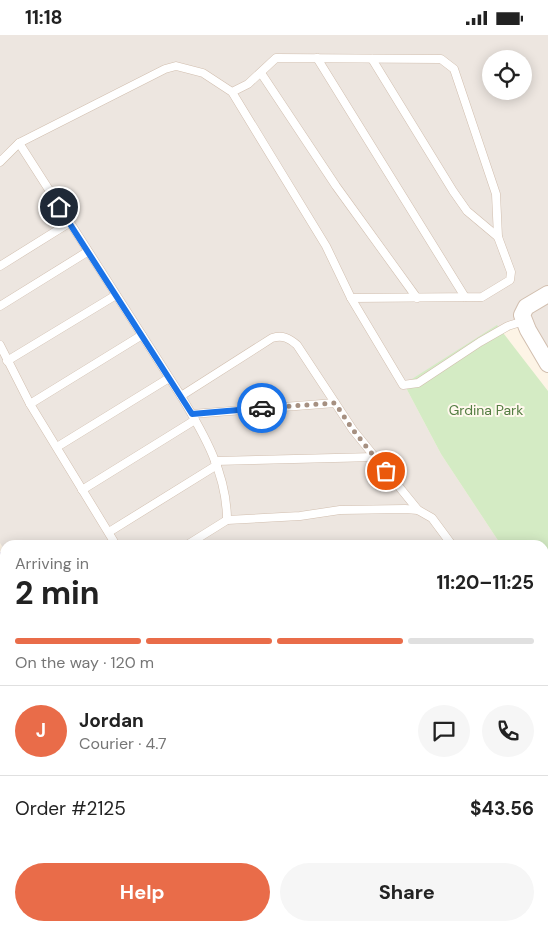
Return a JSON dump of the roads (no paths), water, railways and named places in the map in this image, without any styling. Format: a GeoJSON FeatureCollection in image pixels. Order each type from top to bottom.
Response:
{"type":"FeatureCollection","features":[{"type":"Feature","properties":{"kind":"street"},"geometry":{"type":"LineString","coordinates":[[548,294],[525,314],[548,364]]}},
{"type":"Feature","properties":{"kind":"lane"},"geometry":{"type":"LineString","coordinates":[[232,92],[248,84],[276,58],[441,59],[454,69],[496,194],[498,237],[511,272],[510,281],[482,297],[351,298]]}},
{"type":"Feature","properties":{"kind":"lane"},"geometry":{"type":"LineString","coordinates":[[317,58],[465,297]]}},
{"type":"Feature","properties":{"kind":"lane"},"geometry":{"type":"LineString","coordinates":[[372,59],[467,211],[498,237]]}},
{"type":"Feature","properties":{"kind":"lane"},"geometry":{"type":"LineString","coordinates":[[0,162],[19,143],[115,93],[176,66],[203,73],[232,92],[326,246],[351,298],[403,385],[418,383],[525,314]]}},
{"type":"Feature","properties":{"kind":"lane"},"geometry":{"type":"LineString","coordinates":[[261,73],[336,185],[417,298]]}},
{"type":"Feature","properties":{"kind":"lane"},"geometry":{"type":"LineString","coordinates":[[19,143],[194,417],[216,463],[227,504],[227,519]]}},
{"type":"Feature","properties":{"kind":"lane"},"geometry":{"type":"LineString","coordinates":[[0,265],[69,223]]}},
{"type":"Feature","properties":{"kind":"lane"},"geometry":{"type":"LineString","coordinates":[[0,306],[87,252]]}},
{"type":"Feature","properties":{"kind":"lane"},"geometry":{"type":"LineString","coordinates":[[7,361],[116,295]]}},
{"type":"Feature","properties":{"kind":"lane"},"geometry":{"type":"LineString","coordinates":[[30,404],[142,335]]}},
{"type":"Feature","properties":{"kind":"lane"},"geometry":{"type":"LineString","coordinates":[[181,396],[272,338],[280,336],[289,338],[297,345],[353,430],[418,510],[432,518],[448,540]]}},
{"type":"Feature","properties":{"kind":"lane"},"geometry":{"type":"LineString","coordinates":[[0,345],[30,404],[113,540]]}},
{"type":"Feature","properties":{"kind":"lane"},"geometry":{"type":"LineString","coordinates":[[57,447],[169,378]]}},
{"type":"Feature","properties":{"kind":"lane"},"geometry":{"type":"LineString","coordinates":[[82,489],[194,417],[335,403]]}},
{"type":"Feature","properties":{"kind":"lane"},"geometry":{"type":"LineString","coordinates":[[109,532],[216,463],[375,457]]}},
{"type":"Feature","properties":{"kind":"lane"},"geometry":{"type":"LineString","coordinates":[[195,540],[227,519],[340,511],[418,510]]}},
{"type":"Feature","properties":{"kind":"park label","name":"Grdina Park"},"geometry":{"type":"Point","coordinates":[486,410]}}]}
